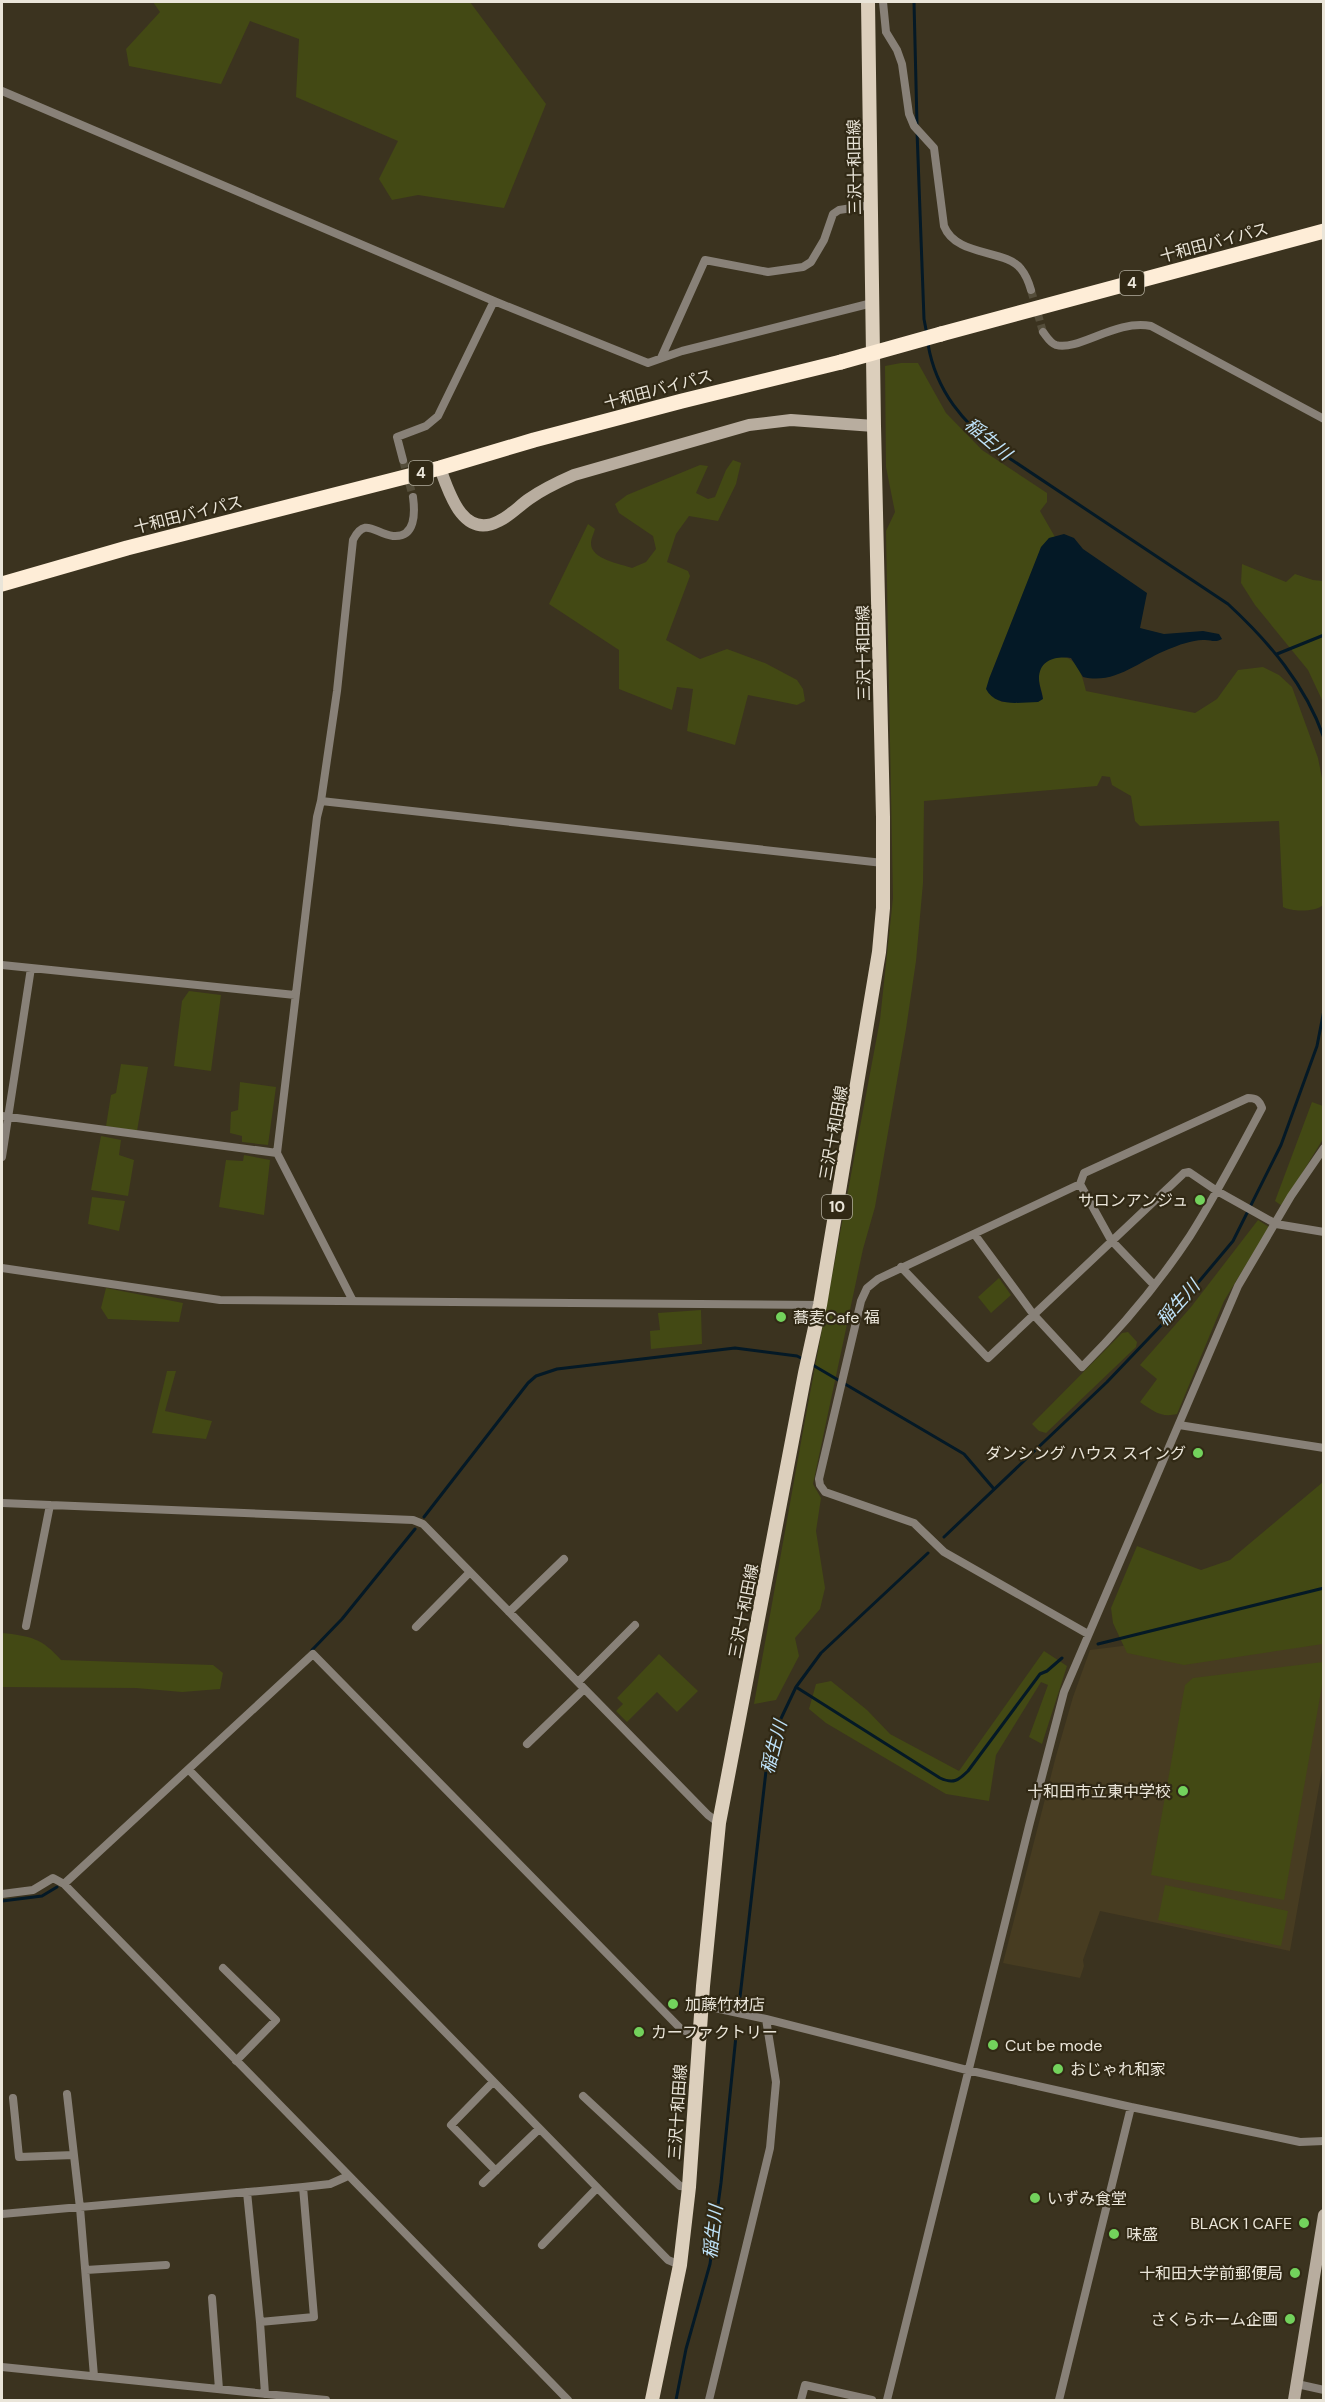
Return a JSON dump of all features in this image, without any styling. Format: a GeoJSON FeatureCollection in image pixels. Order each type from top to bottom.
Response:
{"type":"FeatureCollection","features":[{"type":"Feature","properties":{"kind":"highway","name":"十和田バイパス"},"geometry":{"type":"LineString","coordinates":[[2,584],[127,548],[440,468],[534,440],[841,362],[1323,231]]}},
{"type":"Feature","properties":{"kind":"main road","name":"三沢十和田線"},"geometry":{"type":"LineString","coordinates":[[652,2400],[680,2265],[689,2187],[698,2037],[719,1823],[820,1305],[873,995],[883,908],[868,2]]}},
{"type":"Feature","properties":{"kind":"street"},"geometry":{"type":"LineString","coordinates":[[883,2],[886,32],[902,64],[905,98],[918,129],[934,148],[946,233],[980,253],[1016,264],[1021,268],[1031,290]]}},
{"type":"Feature","properties":{"kind":"street"},"geometry":{"type":"LineString","coordinates":[[2,91],[494,301],[648,363],[682,351],[872,303]]}},
{"type":"Feature","properties":{"kind":"street"},"geometry":{"type":"LineString","coordinates":[[661,358],[705,260],[768,272],[803,267],[811,262],[824,240],[833,214],[839,210],[871,205]]}},
{"type":"Feature","properties":{"kind":"street"},"geometry":{"type":"LineString","coordinates":[[403,460],[397,437],[426,426],[438,416],[494,301]]}},
{"type":"Feature","properties":{"kind":"street"},"geometry":{"type":"LineString","coordinates":[[1043,332],[1050,342],[1069,346],[1127,325],[1150,326],[1323,419]]}},
{"type":"Feature","properties":{"kind":"street"},"geometry":{"type":"LineString","coordinates":[[440,468],[461,515],[470,522],[490,525],[500,521],[550,485],[574,474],[749,425],[791,420],[874,426]]}},
{"type":"Feature","properties":{"kind":"street"},"geometry":{"type":"LineString","coordinates":[[352,1301],[277,1153],[316,817],[321,801],[337,691],[353,540],[357,532],[365,528],[376,529],[392,536],[409,530],[414,523],[413,497]]}},
{"type":"Feature","properties":{"kind":"street"},"geometry":{"type":"LineString","coordinates":[[321,801],[883,863]]}},
{"type":"Feature","properties":{"kind":"street"},"geometry":{"type":"LineString","coordinates":[[2,964],[296,995]]}},
{"type":"Feature","properties":{"kind":"street"},"geometry":{"type":"LineString","coordinates":[[2,1157],[5,1116],[31,968]]}},
{"type":"Feature","properties":{"kind":"street"},"geometry":{"type":"LineString","coordinates":[[975,1235],[1033,1314],[1082,1367],[1113,1336],[1188,1238],[1217,1191],[1262,1108],[1260,1102],[1254,1098],[1248,1098],[1084,1173],[1080,1184],[878,1279],[867,1288],[861,1302],[820,1485],[825,1492],[914,1523],[944,1552],[1088,1634]]}},
{"type":"Feature","properties":{"kind":"street"},"geometry":{"type":"LineString","coordinates":[[5,1116],[277,1153]]}},
{"type":"Feature","properties":{"kind":"street"},"geometry":{"type":"LineString","coordinates":[[887,2400],[1057,1715],[1088,1634],[1238,1286],[1323,1148]]}},
{"type":"Feature","properties":{"kind":"street"},"geometry":{"type":"LineString","coordinates":[[901,1267],[988,1358],[1184,1173],[1189,1172],[1217,1191],[1276,1224],[1323,1232]]}},
{"type":"Feature","properties":{"kind":"street"},"geometry":{"type":"LineString","coordinates":[[1080,1184],[1111,1240],[1154,1285]]}},
{"type":"Feature","properties":{"kind":"street"},"geometry":{"type":"LineString","coordinates":[[2,1268],[220,1300],[820,1305]]}},
{"type":"Feature","properties":{"kind":"street"},"geometry":{"type":"LineString","coordinates":[[1179,1425],[1323,1448]]}},
{"type":"Feature","properties":{"kind":"street"},"geometry":{"type":"LineString","coordinates":[[2,1503],[413,1520],[423,1524],[708,1815],[719,1823]]}},
{"type":"Feature","properties":{"kind":"street"},"geometry":{"type":"LineString","coordinates":[[26,1626],[50,1505]]}},
{"type":"Feature","properties":{"kind":"street"},"geometry":{"type":"LineString","coordinates":[[509,1612],[564,1559]]}},
{"type":"Feature","properties":{"kind":"street"},"geometry":{"type":"LineString","coordinates":[[416,1627],[470,1572]]}},
{"type":"Feature","properties":{"kind":"street"},"geometry":{"type":"LineString","coordinates":[[527,1744],[635,1625]]}},
{"type":"Feature","properties":{"kind":"street"},"geometry":{"type":"LineString","coordinates":[[64,1884],[313,1654],[681,2029],[698,2037]]}},
{"type":"Feature","properties":{"kind":"street"},"geometry":{"type":"LineString","coordinates":[[189,1770],[668,2260],[680,2265]]}},
{"type":"Feature","properties":{"kind":"street"},"geometry":{"type":"LineString","coordinates":[[2,1894],[33,1890],[53,1878],[64,1884],[568,2400]]}},
{"type":"Feature","properties":{"kind":"street"},"geometry":{"type":"LineString","coordinates":[[222,1968],[276,2020],[236,2061]]}},
{"type":"Feature","properties":{"kind":"street"},"geometry":{"type":"LineString","coordinates":[[701,2005],[1131,2107],[1300,2142],[1323,2141]]}},
{"type":"Feature","properties":{"kind":"street"},"geometry":{"type":"LineString","coordinates":[[709,2400],[770,2148],[776,2082],[766,2019]]}},
{"type":"Feature","properties":{"kind":"street"},"geometry":{"type":"LineString","coordinates":[[493,2082],[451,2125],[496,2170]]}},
{"type":"Feature","properties":{"kind":"street"},"geometry":{"type":"LineString","coordinates":[[67,2094],[81,2208],[94,2376]]}},
{"type":"Feature","properties":{"kind":"street"},"geometry":{"type":"LineString","coordinates":[[583,2096],[680,2186],[689,2187]]}},
{"type":"Feature","properties":{"kind":"street"},"geometry":{"type":"LineString","coordinates":[[13,2098],[19,2157],[74,2155]]}},
{"type":"Feature","properties":{"kind":"street"},"geometry":{"type":"LineString","coordinates":[[1059,2400],[1131,2107]]}},
{"type":"Feature","properties":{"kind":"street"},"geometry":{"type":"LineString","coordinates":[[483,2183],[539,2129]]}},
{"type":"Feature","properties":{"kind":"street"},"geometry":{"type":"LineString","coordinates":[[2,2214],[303,2187],[330,2184],[348,2176]]}},
{"type":"Feature","properties":{"kind":"street"},"geometry":{"type":"LineString","coordinates":[[260,2322],[314,2317],[303,2187]]}},
{"type":"Feature","properties":{"kind":"street"},"geometry":{"type":"LineString","coordinates":[[542,2245],[597,2188]]}},
{"type":"Feature","properties":{"kind":"street"},"geometry":{"type":"LineString","coordinates":[[247,2192],[265,2394]]}},
{"type":"Feature","properties":{"kind":"street"},"geometry":{"type":"LineString","coordinates":[[1294,2400],[1320,2269],[1323,2215]]}},
{"type":"Feature","properties":{"kind":"street"},"geometry":{"type":"LineString","coordinates":[[86,2271],[166,2265]]}},
{"type":"Feature","properties":{"kind":"street"},"geometry":{"type":"LineString","coordinates":[[212,2298],[219,2390]]}},
{"type":"Feature","properties":{"kind":"street"},"geometry":{"type":"LineString","coordinates":[[2,2367],[326,2400]]}},
{"type":"Feature","properties":{"kind":"street"},"geometry":{"type":"LineString","coordinates":[[1297,2384],[1323,2390]]}},
{"type":"Feature","properties":{"kind":"street"},"geometry":{"type":"LineString","coordinates":[[801,2400],[805,2385],[872,2400]]}},
{"type":"Feature","properties":{"kind":"shaded area","name":"十和田市立東中学校"},"geometry":{"type":"Polygon","coordinates":[[[1323,1621],[1323,1764],[1290,1951],[1100,1911],[1083,1960],[1084,1966],[1080,1978],[1003,1963],[1056,1756],[1073,1697],[1090,1650],[1323,1621]]]}},
{"type":"Feature","properties":{"kind":"green space"},"geometry":{"type":"Polygon","coordinates":[[[153,2],[470,2],[546,104],[504,208],[418,195],[392,200],[379,179],[398,141],[296,97],[299,39],[250,21],[221,84],[129,66],[126,49],[160,12],[153,2]]]}},
{"type":"Feature","properties":{"kind":"green space"},"geometry":{"type":"Polygon","coordinates":[[[918,363],[946,413],[982,450],[1047,493],[1047,502],[1040,511],[1055,537],[1049,538],[1041,548],[989,679],[1001,702],[1038,702],[1043,698],[1039,677],[1041,668],[1050,660],[1062,657],[1073,661],[1077,666],[1086,691],[1195,713],[1217,699],[1238,670],[1263,667],[1279,675],[1292,687],[1318,758],[1323,783],[1323,905],[1304,911],[1283,907],[1279,821],[1140,826],[1135,821],[1131,796],[1112,785],[1110,777],[1102,776],[1097,786],[924,801],[923,883],[916,961],[906,1029],[875,1207],[863,1249],[813,1484],[821,1498],[816,1531],[825,1588],[820,1609],[795,1638],[799,1656],[776,1700],[754,1704],[880,1020],[893,898],[886,531],[895,512],[886,467],[885,366],[918,363]]]}},
{"type":"Feature","properties":{"kind":"green space"},"geometry":{"type":"Polygon","coordinates":[[[733,460],[741,463],[736,484],[718,521],[689,516],[676,534],[667,562],[688,571],[690,576],[666,640],[700,659],[727,649],[765,663],[797,680],[803,689],[805,701],[797,705],[748,695],[735,745],[687,731],[693,689],[677,687],[672,710],[619,689],[619,650],[549,604],[588,524],[595,529],[591,541],[592,549],[601,557],[632,568],[646,562],[656,549],[653,536],[619,513],[615,504],[627,495],[700,465],[708,466],[696,493],[708,499],[715,497],[726,470],[733,460]]]}},
{"type":"Feature","properties":{"kind":"green space"},"geometry":{"type":"Polygon","coordinates":[[[1242,564],[1286,582],[1295,574],[1323,581],[1323,702],[1308,670],[1255,605],[1241,583],[1242,564]]]}},
{"type":"Feature","properties":{"kind":"green space"},"geometry":{"type":"Polygon","coordinates":[[[189,991],[221,995],[211,1071],[174,1066],[182,1001],[189,991]]]}},
{"type":"Feature","properties":{"kind":"green space"},"geometry":{"type":"Polygon","coordinates":[[[121,1064],[148,1067],[137,1131],[106,1126],[111,1095],[116,1093],[121,1064]]]}},
{"type":"Feature","properties":{"kind":"green space"},"geometry":{"type":"Polygon","coordinates":[[[240,1082],[276,1087],[268,1145],[242,1142],[242,1136],[230,1133],[231,1112],[238,1110],[240,1082]]]}},
{"type":"Feature","properties":{"kind":"green space"},"geometry":{"type":"Polygon","coordinates":[[[1312,1102],[1323,1106],[1323,1139],[1282,1206],[1275,1201],[1312,1102]]]}},
{"type":"Feature","properties":{"kind":"green space"},"geometry":{"type":"Polygon","coordinates":[[[101,1136],[121,1140],[119,1155],[134,1160],[128,1196],[91,1190],[101,1136]]]}},
{"type":"Feature","properties":{"kind":"green space"},"geometry":{"type":"Polygon","coordinates":[[[244,1155],[270,1160],[264,1215],[219,1207],[226,1160],[243,1161],[244,1155]]]}},
{"type":"Feature","properties":{"kind":"green space"},"geometry":{"type":"Polygon","coordinates":[[[92,1197],[125,1201],[119,1231],[88,1224],[92,1197]]]}},
{"type":"Feature","properties":{"kind":"green space"},"geometry":{"type":"Polygon","coordinates":[[[1258,1220],[1269,1227],[1224,1301],[1177,1414],[1166,1415],[1153,1411],[1140,1402],[1157,1379],[1140,1365],[1191,1307],[1258,1220]]]}},
{"type":"Feature","properties":{"kind":"green space"},"geometry":{"type":"Polygon","coordinates":[[[999,1278],[1011,1295],[991,1313],[978,1297],[999,1278]]]}},
{"type":"Feature","properties":{"kind":"green space"},"geometry":{"type":"Polygon","coordinates":[[[106,1288],[183,1303],[179,1322],[108,1319],[101,1308],[106,1288]]]}},
{"type":"Feature","properties":{"kind":"green space"},"geometry":{"type":"Polygon","coordinates":[[[701,1310],[702,1344],[651,1349],[650,1331],[660,1330],[658,1313],[701,1310]]]}},
{"type":"Feature","properties":{"kind":"green space"},"geometry":{"type":"Polygon","coordinates":[[[1128,1332],[1137,1342],[1136,1347],[1046,1433],[1039,1431],[1032,1424],[1122,1333],[1128,1332]]]}},
{"type":"Feature","properties":{"kind":"green space"},"geometry":{"type":"Polygon","coordinates":[[[167,1371],[176,1371],[165,1411],[212,1421],[206,1439],[152,1433],[167,1371]]]}},
{"type":"Feature","properties":{"kind":"green space"},"geometry":{"type":"Polygon","coordinates":[[[1323,1482],[1323,1644],[1184,1665],[1127,1653],[1113,1623],[1111,1608],[1137,1546],[1201,1570],[1230,1560],[1323,1482]]]}},
{"type":"Feature","properties":{"kind":"green space"},"geometry":{"type":"Polygon","coordinates":[[[2,1633],[35,1639],[48,1647],[61,1660],[213,1665],[223,1673],[220,1689],[182,1692],[136,1688],[2,1687],[2,1633]]]}},
{"type":"Feature","properties":{"kind":"green space"},"geometry":{"type":"Polygon","coordinates":[[[1044,1651],[1067,1666],[1042,1744],[1029,1737],[1048,1685],[1041,1682],[996,1755],[989,1801],[946,1794],[826,1723],[809,1709],[816,1684],[831,1681],[867,1710],[890,1734],[959,1771],[1044,1651]]]}},
{"type":"Feature","properties":{"kind":"green space"},"geometry":{"type":"Polygon","coordinates":[[[659,1654],[698,1691],[677,1712],[657,1692],[627,1722],[616,1711],[623,1704],[617,1698],[659,1654]]]}},
{"type":"Feature","properties":{"kind":"green space"},"geometry":{"type":"Polygon","coordinates":[[[1323,1662],[1323,1680],[1284,1900],[1151,1875],[1185,1685],[1193,1678],[1323,1662]]]}},
{"type":"Feature","properties":{"kind":"green space"},"geometry":{"type":"Polygon","coordinates":[[[1165,1885],[1288,1911],[1281,1946],[1158,1920],[1165,1885]]]}},
{"type":"Feature","properties":{"kind":"water"},"geometry":{"type":"Polygon","coordinates":[[[1064,534],[1074,538],[1083,549],[1147,593],[1140,628],[1164,634],[1203,631],[1219,634],[1222,639],[1196,640],[1182,644],[1106,678],[1083,677],[1071,658],[1054,659],[1045,663],[1040,673],[1039,681],[1043,699],[1038,702],[1009,703],[996,699],[986,689],[1041,547],[1049,538],[1064,534]]]}},
{"type":"Feature","properties":{"kind":"waterway","name":"稲生川"},"geometry":{"type":"LineString","coordinates":[[914,2],[917,125]]}},
{"type":"Feature","properties":{"kind":"waterway","name":"稲生川"},"geometry":{"type":"LineString","coordinates":[[917,131],[924,319],[927,335]]}},
{"type":"Feature","properties":{"kind":"waterway","name":"稲生川"},"geometry":{"type":"LineString","coordinates":[[928,344],[932,361],[945,392],[964,418],[1000,452],[1228,604],[1258,633],[1296,682],[1324,738]]}},
{"type":"Feature","properties":{"kind":"waterway"},"geometry":{"type":"LineString","coordinates":[[1277,654],[1324,635]]}},
{"type":"Feature","properties":{"kind":"waterway","name":"稲生川"},"geometry":{"type":"LineString","coordinates":[[944,1537],[1107,1382],[1170,1316],[1233,1241],[1281,1145],[1317,1046],[1324,1010]]}},
{"type":"Feature","properties":{"kind":"waterway"},"geometry":{"type":"LineString","coordinates":[[424,1517],[528,1383],[536,1376],[557,1369],[735,1348],[797,1356],[803,1359]]}},
{"type":"Feature","properties":{"kind":"waterway"},"geometry":{"type":"LineString","coordinates":[[811,1364],[964,1454],[994,1489]]}},
{"type":"Feature","properties":{"kind":"waterway"},"geometry":{"type":"LineString","coordinates":[[312,1650],[342,1619],[415,1529]]}},
{"type":"Feature","properties":{"kind":"waterway","name":"稲生川"},"geometry":{"type":"LineString","coordinates":[[740,1997],[766,1771],[776,1729],[796,1687],[821,1653],[928,1553]]}},
{"type":"Feature","properties":{"kind":"waterway"},"geometry":{"type":"LineString","coordinates":[[1098,1644],[1324,1588]]}},
{"type":"Feature","properties":{"kind":"waterway"},"geometry":{"type":"LineString","coordinates":[[796,1687],[940,1778],[952,1781],[968,1771],[1040,1674],[1062,1658]]}},
{"type":"Feature","properties":{"kind":"waterway"},"geometry":{"type":"LineString","coordinates":[[2,1901],[42,1896],[57,1887]]}},
{"type":"Feature","properties":{"kind":"waterway","name":"稲生川"},"geometry":{"type":"LineString","coordinates":[[676,2400],[686,2349],[710,2264],[737,2026]]}},
{"type":"Feature","properties":{"kind":"tunnel"},"geometry":{"type":"LineString","coordinates":[[1031,290],[1043,332]]}},
{"type":"Feature","properties":{"kind":"tunnel"},"geometry":{"type":"LineString","coordinates":[[403,460],[413,497]]}},
{"type":"Feature","properties":{"kind":"place","name":"サロンアンジュ"},"geometry":{"type":"Point","coordinates":[1200,1200]}},
{"type":"Feature","properties":{"kind":"place","name":"蕎麦Cafe 福"},"geometry":{"type":"Point","coordinates":[781,1317]}},
{"type":"Feature","properties":{"kind":"place","name":"ダンシング ハウス スイング"},"geometry":{"type":"Point","coordinates":[1198,1453]}},
{"type":"Feature","properties":{"kind":"place","name":"十和田市立東中学校"},"geometry":{"type":"Point","coordinates":[1183,1791]}},
{"type":"Feature","properties":{"kind":"place","name":"加藤竹材店"},"geometry":{"type":"Point","coordinates":[673,2004]}},
{"type":"Feature","properties":{"kind":"place","name":"カーファクトリー"},"geometry":{"type":"Point","coordinates":[639,2032]}},
{"type":"Feature","properties":{"kind":"place","name":"Cut be mode"},"geometry":{"type":"Point","coordinates":[993,2045]}},
{"type":"Feature","properties":{"kind":"place","name":"おじゃれ和家"},"geometry":{"type":"Point","coordinates":[1058,2069]}},
{"type":"Feature","properties":{"kind":"place","name":"いずみ食堂"},"geometry":{"type":"Point","coordinates":[1035,2198]}},
{"type":"Feature","properties":{"kind":"place","name":"BLACK 1 CAFE"},"geometry":{"type":"Point","coordinates":[1304,2223]}},
{"type":"Feature","properties":{"kind":"place","name":"味盛"},"geometry":{"type":"Point","coordinates":[1114,2234]}},
{"type":"Feature","properties":{"kind":"place","name":"十和田大学前郵便局"},"geometry":{"type":"Point","coordinates":[1295,2273]}},
{"type":"Feature","properties":{"kind":"place","name":"さくらホーム企画"},"geometry":{"type":"Point","coordinates":[1290,2319]}}]}
